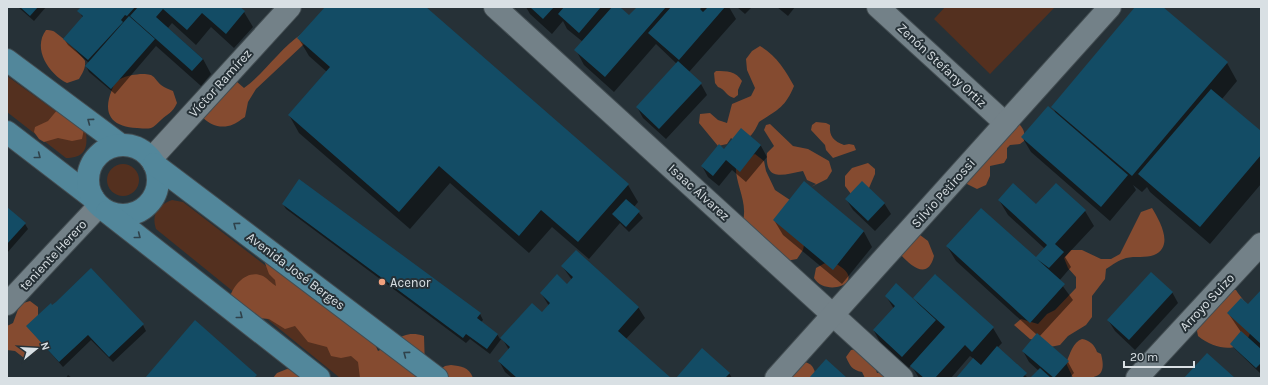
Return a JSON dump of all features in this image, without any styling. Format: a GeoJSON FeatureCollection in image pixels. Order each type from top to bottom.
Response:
{"type":"FeatureCollection","features":[{"type":"Feature","properties":{"kind":"main road","name":"Avenida José Berges"},"geometry":{"type":"LineString","coordinates":[[7,60],[121,145],[141,150],[153,162],[438,378]]}},
{"type":"Feature","properties":{"kind":"main road"},"geometry":{"type":"LineString","coordinates":[[7,132],[319,378]]}},
{"type":"Feature","properties":{"kind":"main road"},"geometry":{"type":"LineString","coordinates":[[121,145],[109,148],[100,153],[89,169],[89,189],[100,205],[123,216],[140,211],[150,203],[158,184],[158,176],[153,162]]}},
{"type":"Feature","properties":{"kind":"street","name":"Víctor Ramírez"},"geometry":{"type":"LineString","coordinates":[[153,162],[290,7]]}},
{"type":"Feature","properties":{"kind":"street","name":"Isaac Álvarez"},"geometry":{"type":"LineString","coordinates":[[495,7],[902,378]]}},
{"type":"Feature","properties":{"kind":"street","name":"Zenón Stefany Ortiz"},"geometry":{"type":"LineString","coordinates":[[878,7],[1005,123]]}},
{"type":"Feature","properties":{"kind":"street","name":"Silvio Petirossi"},"geometry":{"type":"LineString","coordinates":[[776,378],[1110,7]]}},
{"type":"Feature","properties":{"kind":"street","name":"teniente Herero"},"geometry":{"type":"LineString","coordinates":[[7,304],[100,205]]}},
{"type":"Feature","properties":{"kind":"street","name":"Arroyo Suizo"},"geometry":{"type":"LineString","coordinates":[[1137,378],[1261,244]]}},
{"type":"Feature","properties":{"kind":"shaded area"},"geometry":{"type":"Polygon","coordinates":[[[945,7],[1055,7],[990,74],[934,19],[945,7]]]}},
{"type":"Feature","properties":{"kind":"shaded area"},"geometry":{"type":"Polygon","coordinates":[[[46,30],[56,33],[84,59],[84,71],[79,79],[67,83],[54,74],[44,60],[41,45],[42,37],[46,30]]]}},
{"type":"Feature","properties":{"kind":"shaded area"},"geometry":{"type":"Polygon","coordinates":[[[303,33],[304,44],[256,89],[248,102],[245,117],[233,125],[228,126],[214,125],[203,118],[199,112],[195,100],[196,93],[236,81],[244,88],[252,82],[287,46],[303,33]]]}},
{"type":"Feature","properties":{"kind":"shaded area"},"geometry":{"type":"Polygon","coordinates":[[[760,46],[776,59],[794,86],[784,104],[759,122],[746,140],[739,144],[731,138],[727,144],[718,146],[699,123],[700,114],[710,113],[718,120],[727,123],[732,104],[751,96],[755,88],[747,70],[746,59],[752,51],[760,46]]]}},
{"type":"Feature","properties":{"kind":"shaded area"},"geometry":{"type":"Polygon","coordinates":[[[716,71],[731,72],[740,78],[742,81],[738,90],[738,95],[734,98],[731,97],[718,87],[715,83],[714,73],[716,71]]]}},
{"type":"Feature","properties":{"kind":"shaded area"},"geometry":{"type":"Polygon","coordinates":[[[131,75],[151,75],[161,85],[173,91],[177,103],[170,113],[155,126],[148,129],[123,126],[117,123],[110,115],[108,109],[110,95],[117,81],[131,75]]]}},
{"type":"Feature","properties":{"kind":"shaded area"},"geometry":{"type":"Polygon","coordinates":[[[7,76],[86,133],[84,152],[72,158],[66,158],[7,112],[7,76]]]}},
{"type":"Feature","properties":{"kind":"shaded area"},"geometry":{"type":"Polygon","coordinates":[[[58,109],[84,129],[82,139],[72,141],[58,138],[44,142],[39,139],[34,132],[35,127],[48,121],[58,109]]]}},
{"type":"Feature","properties":{"kind":"shaded area"},"geometry":{"type":"Polygon","coordinates":[[[1014,119],[1023,129],[1024,141],[1020,144],[1010,145],[1007,148],[1007,158],[1004,163],[990,166],[990,176],[986,185],[977,189],[961,181],[1014,119]]]}},
{"type":"Feature","properties":{"kind":"shaded area"},"geometry":{"type":"Polygon","coordinates":[[[816,122],[830,125],[831,136],[837,142],[844,145],[854,145],[856,150],[833,158],[826,150],[825,145],[811,130],[812,125],[816,122]]]}},
{"type":"Feature","properties":{"kind":"shaded area"},"geometry":{"type":"Polygon","coordinates":[[[770,124],[793,146],[808,149],[829,161],[832,171],[827,179],[811,187],[816,184],[807,180],[803,171],[782,175],[772,172],[769,169],[767,162],[767,153],[774,146],[764,130],[766,125],[770,124]]]}},
{"type":"Feature","properties":{"kind":"shaded area"},"geometry":{"type":"Polygon","coordinates":[[[755,154],[764,161],[766,171],[775,190],[793,202],[805,240],[803,250],[797,259],[786,261],[743,221],[744,206],[737,178],[736,163],[755,154]]]}},
{"type":"Feature","properties":{"kind":"shaded area"},"geometry":{"type":"Polygon","coordinates":[[[868,163],[875,169],[875,174],[869,188],[851,194],[845,186],[845,176],[852,168],[868,163]]]}},
{"type":"Feature","properties":{"kind":"shaded area"},"geometry":{"type":"Polygon","coordinates":[[[126,164],[132,166],[137,171],[139,180],[137,189],[132,194],[120,196],[114,194],[109,189],[107,177],[109,171],[114,166],[126,164]]]}},
{"type":"Feature","properties":{"kind":"shaded area"},"geometry":{"type":"Polygon","coordinates":[[[172,200],[183,202],[411,378],[340,378],[156,229],[154,219],[159,207],[172,200]]]}},
{"type":"Feature","properties":{"kind":"shaded area"},"geometry":{"type":"Polygon","coordinates":[[[1152,208],[1164,233],[1164,246],[1154,255],[1126,258],[1118,261],[1106,269],[1105,279],[1092,296],[1092,317],[1086,325],[1068,336],[1060,345],[1050,347],[1040,341],[1030,339],[1014,325],[1021,319],[1038,324],[1047,314],[1055,310],[1076,288],[1076,277],[1068,268],[1064,258],[1071,250],[1082,250],[1101,259],[1111,259],[1120,254],[1141,212],[1152,208]]]}},
{"type":"Feature","properties":{"kind":"shaded area"},"geometry":{"type":"Polygon","coordinates":[[[916,232],[928,241],[934,256],[928,268],[919,269],[910,264],[901,255],[916,232]]]}},
{"type":"Feature","properties":{"kind":"shaded area"},"geometry":{"type":"Polygon","coordinates":[[[274,259],[345,309],[351,327],[359,333],[369,331],[378,351],[410,334],[424,336],[425,368],[417,376],[412,378],[360,378],[358,362],[351,356],[341,358],[331,356],[327,347],[308,342],[295,326],[285,329],[269,319],[258,318],[230,296],[235,286],[243,278],[252,274],[263,276],[276,286],[275,280],[269,274],[265,263],[274,259]]]}},
{"type":"Feature","properties":{"kind":"shaded area"},"geometry":{"type":"Polygon","coordinates":[[[827,262],[838,265],[847,273],[848,279],[846,283],[841,286],[834,287],[826,287],[819,284],[814,278],[816,268],[827,262]]]}},
{"type":"Feature","properties":{"kind":"shaded area"},"geometry":{"type":"Polygon","coordinates":[[[1227,289],[1236,290],[1247,304],[1251,313],[1252,326],[1249,336],[1244,343],[1236,347],[1227,348],[1207,342],[1198,336],[1196,326],[1227,289]]]}},
{"type":"Feature","properties":{"kind":"shaded area"},"geometry":{"type":"Polygon","coordinates":[[[30,301],[38,307],[38,319],[59,351],[42,347],[34,354],[24,358],[15,351],[7,350],[7,326],[13,323],[20,304],[30,301]]]}},
{"type":"Feature","properties":{"kind":"shaded area"},"geometry":{"type":"Polygon","coordinates":[[[1082,339],[1091,343],[1097,352],[1101,354],[1103,362],[1102,369],[1097,376],[1073,378],[1066,363],[1070,352],[1076,343],[1082,339]]]}},
{"type":"Feature","properties":{"kind":"shaded area"},"geometry":{"type":"Polygon","coordinates":[[[856,349],[874,364],[877,373],[882,372],[890,378],[865,378],[862,372],[854,369],[846,357],[851,350],[856,349]]]}},
{"type":"Feature","properties":{"kind":"shaded area"},"geometry":{"type":"Polygon","coordinates":[[[805,362],[810,364],[813,368],[816,378],[792,378],[792,375],[805,362]]]}},
{"type":"Feature","properties":{"kind":"shaded area"},"geometry":{"type":"Polygon","coordinates":[[[451,365],[467,369],[473,378],[429,378],[445,366],[451,365]]]}},
{"type":"Feature","properties":{"kind":"shaded area"},"geometry":{"type":"Polygon","coordinates":[[[287,369],[297,370],[313,378],[273,378],[277,373],[287,369]]]}},
{"type":"Feature","properties":{"kind":"building"},"geometry":{"type":"Polygon","coordinates":[[[20,7],[38,7],[30,16],[20,7]]]}},
{"type":"Feature","properties":{"kind":"building"},"geometry":{"type":"Polygon","coordinates":[[[81,7],[135,7],[127,16],[125,15],[121,20],[123,22],[88,60],[63,39],[83,16],[77,11],[81,7]]]}},
{"type":"Feature","properties":{"kind":"building"},"geometry":{"type":"Polygon","coordinates":[[[138,7],[240,7],[245,11],[226,34],[202,13],[187,30],[163,9],[156,17],[203,59],[192,71],[130,16],[138,7]]]}},
{"type":"Feature","properties":{"kind":"building"},"geometry":{"type":"Polygon","coordinates":[[[325,7],[426,7],[629,184],[578,242],[541,210],[519,236],[439,166],[399,212],[288,115],[330,67],[297,38],[325,7]]]}},
{"type":"Feature","properties":{"kind":"building"},"geometry":{"type":"Polygon","coordinates":[[[530,7],[554,7],[543,19],[530,7]]]}},
{"type":"Feature","properties":{"kind":"building"},"geometry":{"type":"Polygon","coordinates":[[[564,7],[601,7],[579,33],[558,14],[564,7]]]}},
{"type":"Feature","properties":{"kind":"building"},"geometry":{"type":"Polygon","coordinates":[[[612,7],[620,7],[629,15],[637,7],[666,7],[605,77],[574,50],[612,7]]]}},
{"type":"Feature","properties":{"kind":"building"},"geometry":{"type":"Polygon","coordinates":[[[671,7],[702,7],[700,9],[703,12],[708,7],[725,7],[679,60],[648,33],[671,7]]]}},
{"type":"Feature","properties":{"kind":"building"},"geometry":{"type":"Polygon","coordinates":[[[1135,7],[1163,7],[1228,62],[1132,176],[1051,107],[1135,7]]]}},
{"type":"Feature","properties":{"kind":"building"},"geometry":{"type":"Polygon","coordinates":[[[129,16],[155,39],[111,89],[85,66],[129,16]]]}},
{"type":"Feature","properties":{"kind":"building"},"geometry":{"type":"Polygon","coordinates":[[[678,61],[702,83],[659,129],[636,107],[678,61]]]}},
{"type":"Feature","properties":{"kind":"building"},"geometry":{"type":"Polygon","coordinates":[[[1211,89],[1261,131],[1261,155],[1200,227],[1138,174],[1211,89]]]}},
{"type":"Feature","properties":{"kind":"building"},"geometry":{"type":"Polygon","coordinates":[[[1048,106],[1128,175],[1101,207],[1021,137],[1048,106]]]}},
{"type":"Feature","properties":{"kind":"building"},"geometry":{"type":"Polygon","coordinates":[[[741,128],[761,145],[740,172],[726,160],[713,176],[701,166],[719,144],[724,149],[741,128]]]}},
{"type":"Feature","properties":{"kind":"building"},"geometry":{"type":"Polygon","coordinates":[[[299,179],[481,313],[477,318],[498,334],[487,349],[466,334],[463,338],[282,204],[299,179]]]}},
{"type":"Feature","properties":{"kind":"building"},"geometry":{"type":"Polygon","coordinates":[[[804,181],[864,231],[833,270],[773,220],[804,181]]]}},
{"type":"Feature","properties":{"kind":"building"},"geometry":{"type":"Polygon","coordinates":[[[862,181],[885,203],[868,221],[845,199],[862,181]]]}},
{"type":"Feature","properties":{"kind":"building"},"geometry":{"type":"Polygon","coordinates":[[[1013,183],[1036,204],[1056,183],[1086,210],[1055,244],[1064,252],[1049,268],[1037,259],[1065,284],[1030,323],[946,246],[981,208],[1036,257],[1047,245],[998,200],[1013,183]]]}},
{"type":"Feature","properties":{"kind":"building"},"geometry":{"type":"Polygon","coordinates":[[[626,199],[640,211],[626,227],[612,214],[626,199]]]}},
{"type":"Feature","properties":{"kind":"building"},"geometry":{"type":"Polygon","coordinates":[[[7,207],[26,223],[7,244],[7,207]]]}},
{"type":"Feature","properties":{"kind":"building"},"geometry":{"type":"Polygon","coordinates":[[[576,250],[639,307],[618,331],[671,378],[517,378],[498,361],[510,347],[500,338],[532,303],[542,312],[550,303],[540,293],[557,274],[567,284],[573,277],[561,266],[576,250]]]}},
{"type":"Feature","properties":{"kind":"building"},"geometry":{"type":"Polygon","coordinates":[[[91,268],[144,324],[109,357],[88,335],[59,362],[26,326],[51,303],[52,305],[56,302],[91,268]]]}},
{"type":"Feature","properties":{"kind":"building"},"geometry":{"type":"Polygon","coordinates":[[[1151,272],[1173,292],[1129,340],[1107,320],[1151,272]]]}},
{"type":"Feature","properties":{"kind":"building"},"geometry":{"type":"Polygon","coordinates":[[[935,274],[994,327],[972,352],[965,345],[935,378],[924,378],[910,366],[945,327],[913,298],[935,274]]]}},
{"type":"Feature","properties":{"kind":"building"},"geometry":{"type":"Polygon","coordinates":[[[896,283],[936,320],[902,357],[873,330],[895,306],[885,296],[896,283]]]}},
{"type":"Feature","properties":{"kind":"building"},"geometry":{"type":"Polygon","coordinates":[[[1261,290],[1261,344],[1227,313],[1241,298],[1248,304],[1261,290]]]}},
{"type":"Feature","properties":{"kind":"building"},"geometry":{"type":"Polygon","coordinates":[[[195,320],[257,375],[254,378],[145,378],[195,320]]]}},
{"type":"Feature","properties":{"kind":"building"},"geometry":{"type":"Polygon","coordinates":[[[1241,331],[1261,349],[1261,363],[1256,368],[1230,344],[1241,331]]]}},
{"type":"Feature","properties":{"kind":"building"},"geometry":{"type":"Polygon","coordinates":[[[1037,333],[1069,361],[1054,378],[1022,351],[1037,333]]]}},
{"type":"Feature","properties":{"kind":"building"},"geometry":{"type":"Polygon","coordinates":[[[997,346],[1027,373],[1022,378],[956,378],[973,358],[981,365],[997,346]]]}},
{"type":"Feature","properties":{"kind":"building"},"geometry":{"type":"Polygon","coordinates":[[[702,348],[730,373],[725,378],[676,378],[702,348]]]}},
{"type":"Feature","properties":{"kind":"building"},"geometry":{"type":"Polygon","coordinates":[[[1207,353],[1235,378],[1184,378],[1207,353]]]}},
{"type":"Feature","properties":{"kind":"building"},"geometry":{"type":"Polygon","coordinates":[[[826,359],[847,378],[809,378],[826,359]]]}},
{"type":"Feature","properties":{"kind":"building"},"geometry":{"type":"Polygon","coordinates":[[[1040,368],[1051,378],[1030,378],[1040,368]]]}},
{"type":"Feature","properties":{"kind":"place","name":"Acenor"},"geometry":{"type":"Point","coordinates":[382,282]}}]}
